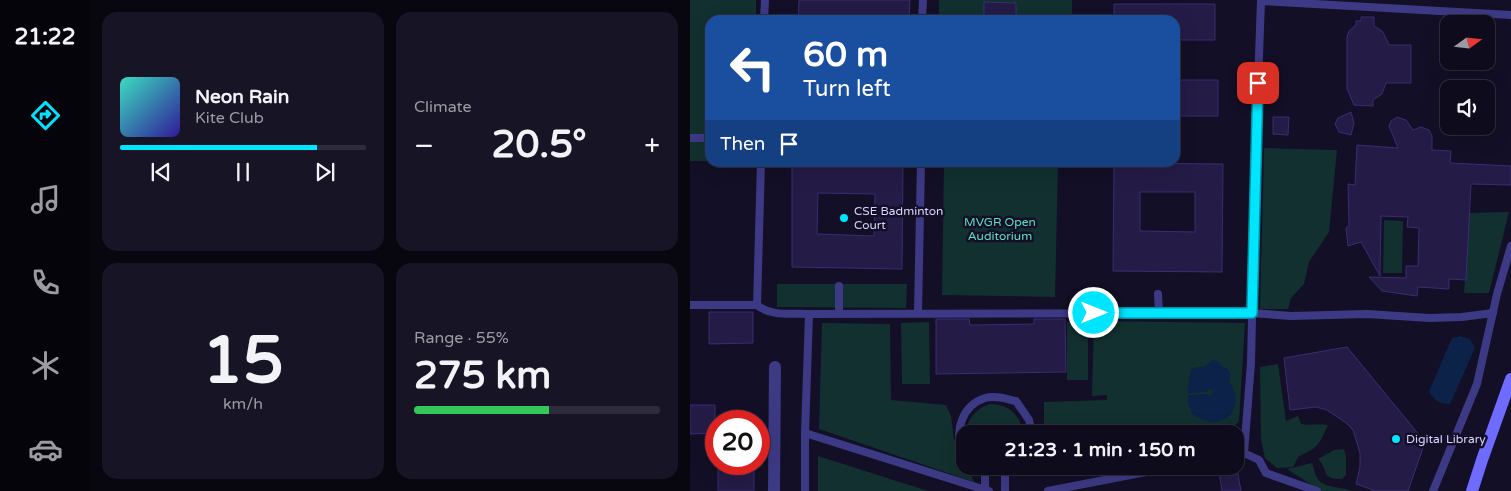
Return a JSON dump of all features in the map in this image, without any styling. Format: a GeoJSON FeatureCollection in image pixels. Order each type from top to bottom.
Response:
{"type":"FeatureCollection","features":[{"type":"Feature","properties":{"kind":"street"},"geometry":{"type":"LineString","coordinates":[[774,491],[775,367]]}},
{"type":"Feature","properties":{"kind":"street"},"geometry":{"type":"LineString","coordinates":[[1472,491],[1511,379]]}},
{"type":"Feature","properties":{"kind":"lane"},"geometry":{"type":"LineString","coordinates":[[764,15],[765,0]]}},
{"type":"Feature","properties":{"kind":"lane"},"geometry":{"type":"LineString","coordinates":[[922,15],[923,0]]}},
{"type":"Feature","properties":{"kind":"lane"},"geometry":{"type":"LineString","coordinates":[[1317,491],[1266,473],[1258,460],[1244,453],[1251,363],[1261,1],[1511,16]]}},
{"type":"Feature","properties":{"kind":"lane"},"geometry":{"type":"LineString","coordinates":[[690,138],[705,138]]}},
{"type":"Feature","properties":{"kind":"lane"},"geometry":{"type":"LineString","coordinates":[[757,305],[761,167]]}},
{"type":"Feature","properties":{"kind":"lane"},"geometry":{"type":"LineString","coordinates":[[918,313],[921,167]]}},
{"type":"Feature","properties":{"kind":"lane"},"geometry":{"type":"LineString","coordinates":[[1433,491],[1477,384],[1511,246]]}},
{"type":"Feature","properties":{"kind":"lane"},"geometry":{"type":"LineString","coordinates":[[839,286],[839,313]]}},
{"type":"Feature","properties":{"kind":"lane"},"geometry":{"type":"LineString","coordinates":[[1158,294],[1159,312]]}},
{"type":"Feature","properties":{"kind":"lane"},"geometry":{"type":"LineString","coordinates":[[690,306],[757,305],[763,310],[773,313],[809,314],[1159,312],[1252,313],[1291,316],[1367,314],[1430,318],[1462,317],[1493,313]]}},
{"type":"Feature","properties":{"kind":"lane"},"geometry":{"type":"LineString","coordinates":[[805,491],[809,314]]}},
{"type":"Feature","properties":{"kind":"lane"},"geometry":{"type":"LineString","coordinates":[[960,425],[968,409],[976,402],[986,398],[997,397],[1016,401],[1029,420],[1030,425]]}},
{"type":"Feature","properties":{"kind":"lane"},"geometry":{"type":"LineString","coordinates":[[805,433],[986,490],[984,475]]}},
{"type":"Feature","properties":{"kind":"lane"},"geometry":{"type":"LineString","coordinates":[[1005,491],[1007,475]]}},
{"type":"Feature","properties":{"kind":"lane"},"geometry":{"type":"LineString","coordinates":[[1048,491],[1131,475]]}},
{"type":"Feature","properties":{"kind":"green space"},"geometry":{"type":"Polygon","coordinates":[[[690,0],[756,0],[756,15],[705,15],[705,161],[690,161],[690,0]]]}},
{"type":"Feature","properties":{"kind":"green space"},"geometry":{"type":"Polygon","coordinates":[[[939,0],[1072,0],[1072,15],[939,15],[939,0]]]}},
{"type":"Feature","properties":{"kind":"green space"},"geometry":{"type":"Polygon","coordinates":[[[1264,148],[1337,150],[1329,232],[1309,262],[1304,284],[1291,298],[1288,309],[1260,309],[1264,148]]]}},
{"type":"Feature","properties":{"kind":"green space","name":"MVGR Open Auditorium"},"geometry":{"type":"Polygon","coordinates":[[[944,167],[1058,167],[1055,297],[942,295],[944,167]]]}},
{"type":"Feature","properties":{"kind":"green space"},"geometry":{"type":"Polygon","coordinates":[[[1509,212],[1489,293],[1464,293],[1469,213],[1509,212]]]}},
{"type":"Feature","properties":{"kind":"green space"},"geometry":{"type":"Polygon","coordinates":[[[1384,220],[1403,221],[1402,273],[1383,273],[1384,220]]]}},
{"type":"Feature","properties":{"kind":"green space"},"geometry":{"type":"Polygon","coordinates":[[[777,284],[907,284],[906,308],[777,307],[777,284]]]}},
{"type":"Feature","properties":{"kind":"green space"},"geometry":{"type":"Polygon","coordinates":[[[1094,321],[1245,323],[1239,421],[1236,425],[1044,425],[1044,402],[1107,400],[1107,395],[1092,396],[1094,321]]]}},
{"type":"Feature","properties":{"kind":"green space"},"geometry":{"type":"Polygon","coordinates":[[[929,322],[930,384],[902,384],[901,323],[929,322]]]}},
{"type":"Feature","properties":{"kind":"green space"},"geometry":{"type":"Polygon","coordinates":[[[1067,322],[1088,322],[1088,380],[1067,380],[1067,322]]]}},
{"type":"Feature","properties":{"kind":"green space"},"geometry":{"type":"Polygon","coordinates":[[[822,323],[890,324],[891,400],[946,405],[951,416],[956,442],[956,475],[971,475],[974,482],[819,429],[822,323]]]}},
{"type":"Feature","properties":{"kind":"green space"},"geometry":{"type":"Polygon","coordinates":[[[1278,364],[1286,421],[1298,416],[1301,424],[1328,425],[1317,445],[1298,457],[1293,467],[1277,468],[1265,458],[1261,439],[1260,367],[1278,364]]]}},
{"type":"Feature","properties":{"kind":"green space"},"geometry":{"type":"Polygon","coordinates":[[[990,404],[1003,406],[1017,416],[1021,425],[968,425],[973,415],[990,404]]]}},
{"type":"Feature","properties":{"kind":"green space"},"geometry":{"type":"Polygon","coordinates":[[[1344,449],[1346,475],[1342,479],[1331,478],[1318,459],[1334,450],[1344,449]]]}},
{"type":"Feature","properties":{"kind":"green space"},"geometry":{"type":"Polygon","coordinates":[[[818,456],[928,491],[818,491],[818,456]]]}},
{"type":"Feature","properties":{"kind":"green space"},"geometry":{"type":"Polygon","coordinates":[[[1312,463],[1316,476],[1321,482],[1329,486],[1353,491],[1321,491],[1287,469],[1312,463]]]}},
{"type":"Feature","properties":{"kind":"water"},"geometry":{"type":"Polygon","coordinates":[[[1461,336],[1470,339],[1475,348],[1450,404],[1440,403],[1435,400],[1429,391],[1452,338],[1461,336]]]}},
{"type":"Feature","properties":{"kind":"water"},"geometry":{"type":"Polygon","coordinates":[[[1213,360],[1218,361],[1223,367],[1228,369],[1231,375],[1229,382],[1235,394],[1232,412],[1228,417],[1216,422],[1204,420],[1193,415],[1188,404],[1188,395],[1207,394],[1210,396],[1213,394],[1212,389],[1207,392],[1189,393],[1188,388],[1192,369],[1204,367],[1213,360]]]}},
{"type":"Feature","properties":{"kind":"building"},"geometry":{"type":"Polygon","coordinates":[[[799,0],[910,0],[909,15],[798,15],[799,0]]]}},
{"type":"Feature","properties":{"kind":"building"},"geometry":{"type":"Polygon","coordinates":[[[984,2],[1016,3],[1016,15],[984,15],[984,2]]]}},
{"type":"Feature","properties":{"kind":"building"},"geometry":{"type":"Polygon","coordinates":[[[1114,4],[1215,4],[1215,40],[1180,40],[1180,15],[1114,15],[1114,4]]]}},
{"type":"Feature","properties":{"kind":"building"},"geometry":{"type":"Polygon","coordinates":[[[1361,17],[1374,17],[1374,26],[1383,32],[1389,45],[1411,45],[1411,83],[1386,83],[1382,94],[1373,100],[1373,106],[1354,105],[1347,89],[1347,37],[1349,31],[1356,25],[1356,21],[1361,21],[1361,17]]]}},
{"type":"Feature","properties":{"kind":"building"},"geometry":{"type":"Polygon","coordinates":[[[1180,80],[1218,80],[1218,116],[1180,116],[1180,80]]]}},
{"type":"Feature","properties":{"kind":"building"},"geometry":{"type":"Polygon","coordinates":[[[1351,112],[1354,123],[1351,135],[1339,132],[1335,124],[1338,118],[1351,112]]]}},
{"type":"Feature","properties":{"kind":"building"},"geometry":{"type":"Polygon","coordinates":[[[1273,117],[1289,117],[1288,135],[1273,134],[1273,117]]]}},
{"type":"Feature","properties":{"kind":"building"},"geometry":{"type":"Polygon","coordinates":[[[1397,117],[1406,120],[1413,130],[1421,127],[1429,130],[1432,136],[1432,150],[1451,151],[1450,163],[1511,166],[1511,185],[1471,184],[1466,280],[1449,279],[1449,289],[1418,287],[1417,296],[1382,291],[1369,277],[1406,278],[1406,266],[1418,266],[1419,228],[1407,227],[1408,217],[1381,216],[1380,276],[1361,242],[1348,246],[1346,228],[1349,226],[1348,184],[1355,185],[1357,145],[1398,148],[1389,126],[1391,121],[1397,117]]]}},
{"type":"Feature","properties":{"kind":"building"},"geometry":{"type":"Polygon","coordinates":[[[1180,164],[1223,164],[1222,272],[1113,271],[1114,167],[1180,167],[1180,164]],[[1140,192],[1140,231],[1195,232],[1195,192],[1140,192]]]}},
{"type":"Feature","properties":{"kind":"building"},"geometry":{"type":"Polygon","coordinates":[[[792,167],[903,167],[902,269],[792,267],[792,167]],[[818,193],[817,234],[874,236],[875,194],[818,193]]]}},
{"type":"Feature","properties":{"kind":"building"},"geometry":{"type":"Polygon","coordinates":[[[709,312],[753,312],[753,343],[709,344],[709,312]]]}},
{"type":"Feature","properties":{"kind":"building"},"geometry":{"type":"Polygon","coordinates":[[[936,319],[969,319],[970,325],[1034,324],[1034,319],[1065,319],[1066,372],[936,374],[936,319]]]}},
{"type":"Feature","properties":{"kind":"building"},"geometry":{"type":"Polygon","coordinates":[[[1347,347],[1425,442],[1408,491],[1376,491],[1356,484],[1360,467],[1360,453],[1353,430],[1327,410],[1316,407],[1290,410],[1284,358],[1347,347]]]}},
{"type":"Feature","properties":{"kind":"building"},"geometry":{"type":"Polygon","coordinates":[[[690,405],[715,405],[715,410],[705,410],[705,433],[690,434],[690,405]]]}},
{"type":"Feature","properties":{"kind":"building"},"geometry":{"type":"Polygon","coordinates":[[[718,475],[754,475],[754,491],[718,491],[718,475]]]}},
{"type":"Feature","properties":{"kind":"building"},"geometry":{"type":"Polygon","coordinates":[[[1219,475],[1238,475],[1241,491],[1222,491],[1219,475]]]}},
{"type":"Feature","properties":{"kind":"place","name":"CSE Badminton Court"},"geometry":{"type":"Point","coordinates":[844,218]}},
{"type":"Feature","properties":{"kind":"place","name":"Digital Library"},"geometry":{"type":"Point","coordinates":[1396,439]}},
{"type":"Feature","properties":{"kind":"route"},"geometry":{"type":"LineString","coordinates":[[1094,313],[1252,313],[1258,83]]}}]}
